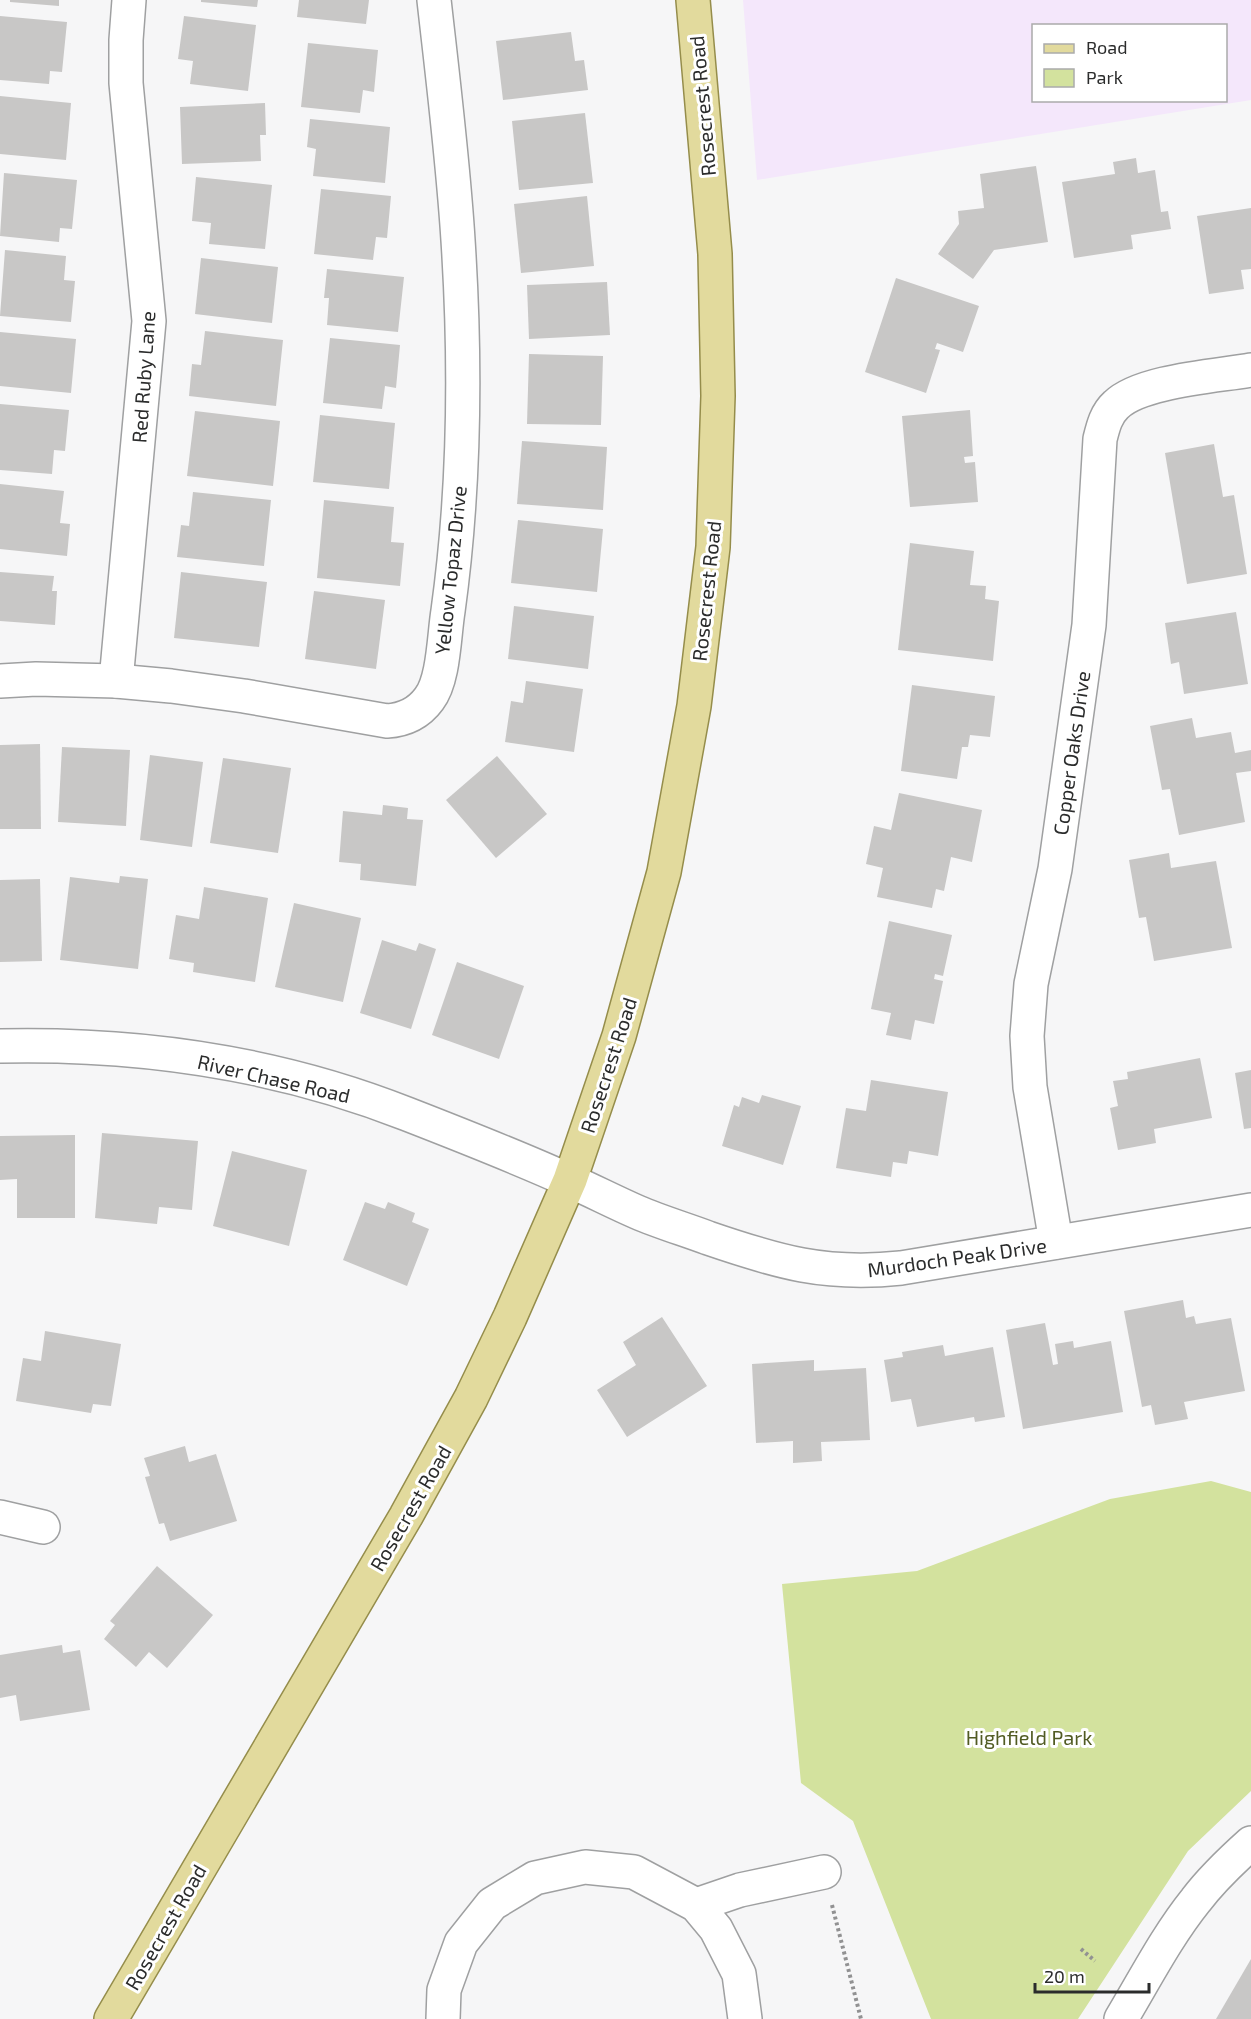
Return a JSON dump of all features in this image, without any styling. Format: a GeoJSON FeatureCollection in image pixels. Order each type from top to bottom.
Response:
{"type":"FeatureCollection","features":[{"type":"Feature","properties":{"kind":"main road","name":"Rosecrest Road"},"geometry":{"type":"LineString","coordinates":[[111,2019],[406,1516],[461,1417],[510,1317],[570,1180],[619,1036],[664,872],[694,706],[713,547],[718,396],[715,254],[693,0]]}},
{"type":"Feature","properties":{"kind":"street","name":"Red Ruby Lane"},"geometry":{"type":"LineString","coordinates":[[116,681],[149,339],[148,302],[126,83],[129,0]]}},
{"type":"Feature","properties":{"kind":"street","name":"Yellow Topaz Drive"},"geometry":{"type":"LineString","coordinates":[[0,681],[116,681],[233,695],[387,721],[406,718],[419,710],[430,698],[440,669],[454,562],[462,455],[463,349],[458,239],[434,0]]}},
{"type":"Feature","properties":{"kind":"street","name":"Copper Oaks Drive"},"geometry":{"type":"LineString","coordinates":[[1056,1242],[1030,1087],[1027,1036],[1031,984],[1054,869],[1089,625],[1100,439],[1109,413],[1116,404],[1129,396],[1168,384],[1251,370]]}},
{"type":"Feature","properties":{"kind":"street","name":"River Chase Road"},"geometry":{"type":"LineString","coordinates":[[0,1046],[55,1045],[143,1051],[233,1064],[320,1084],[405,1113],[570,1180]]}},
{"type":"Feature","properties":{"kind":"street","name":"Murdoch Peak Drive"},"geometry":{"type":"LineString","coordinates":[[570,1180],[651,1218],[763,1257],[819,1269],[875,1271],[901,1268],[1251,1210]]}},
{"type":"Feature","properties":{"kind":"street"},"geometry":{"type":"LineString","coordinates":[[0,1517],[43,1527]]}},
{"type":"Feature","properties":{"kind":"street"},"geometry":{"type":"LineString","coordinates":[[1121,2019],[1196,1900],[1232,1860],[1251,1843]]}},
{"type":"Feature","properties":{"kind":"street"},"geometry":{"type":"LineString","coordinates":[[443,2019],[444,1990],[461,1943],[492,1904],[535,1878],[585,1867],[634,1872],[696,1905],[716,1929],[739,1974],[745,2019]]}},
{"type":"Feature","properties":{"kind":"street"},"geometry":{"type":"LineString","coordinates":[[696,1905],[740,1890],[824,1872]]}},
{"type":"Feature","properties":{"kind":"path"},"geometry":{"type":"LineString","coordinates":[[824,1872],[861,2019]]}},
{"type":"Feature","properties":{"kind":"path"},"geometry":{"type":"LineString","coordinates":[[1081,1949],[1095,1961]]}},
{"type":"Feature","properties":{"kind":"shaded area"},"geometry":{"type":"Polygon","coordinates":[[[743,0],[1251,0],[1251,100],[757,180],[743,0]]]}},
{"type":"Feature","properties":{"kind":"green space","name":"Highfield Park"},"geometry":{"type":"Polygon","coordinates":[[[1211,1481],[1251,1492],[1251,1791],[1188,1851],[1078,2019],[931,2019],[853,1821],[801,1783],[782,1584],[917,1571],[1110,1499],[1211,1481]]]}},
{"type":"Feature","properties":{"kind":"building"},"geometry":{"type":"Polygon","coordinates":[[[10,0],[59,0],[59,6],[10,2],[10,0]]]}},
{"type":"Feature","properties":{"kind":"building"},"geometry":{"type":"Polygon","coordinates":[[[201,0],[258,0],[257,7],[201,2],[201,0]]]}},
{"type":"Feature","properties":{"kind":"building"},"geometry":{"type":"Polygon","coordinates":[[[299,0],[369,0],[366,24],[297,17],[299,0]]]}},
{"type":"Feature","properties":{"kind":"building"},"geometry":{"type":"Polygon","coordinates":[[[0,16],[67,22],[62,72],[50,71],[49,84],[0,80],[0,16]]]}},
{"type":"Feature","properties":{"kind":"building"},"geometry":{"type":"Polygon","coordinates":[[[184,16],[256,25],[248,91],[190,84],[193,61],[178,59],[184,16]]]}},
{"type":"Feature","properties":{"kind":"building"},"geometry":{"type":"Polygon","coordinates":[[[571,32],[575,61],[584,60],[588,90],[503,100],[496,41],[571,32]]]}},
{"type":"Feature","properties":{"kind":"building"},"geometry":{"type":"Polygon","coordinates":[[[308,43],[378,50],[374,92],[363,90],[360,113],[301,107],[308,43]]]}},
{"type":"Feature","properties":{"kind":"building"},"geometry":{"type":"Polygon","coordinates":[[[0,96],[71,103],[66,160],[0,154],[0,96]]]}},
{"type":"Feature","properties":{"kind":"building"},"geometry":{"type":"Polygon","coordinates":[[[265,103],[266,135],[260,135],[261,161],[182,164],[180,107],[265,103]]]}},
{"type":"Feature","properties":{"kind":"building"},"geometry":{"type":"Polygon","coordinates":[[[585,113],[593,183],[519,190],[512,121],[585,113]]]}},
{"type":"Feature","properties":{"kind":"building"},"geometry":{"type":"Polygon","coordinates":[[[310,119],[390,127],[385,183],[313,176],[316,149],[307,147],[310,119]]]}},
{"type":"Feature","properties":{"kind":"building"},"geometry":{"type":"Polygon","coordinates":[[[1136,158],[1138,173],[1155,170],[1161,212],[1168,211],[1171,229],[1131,235],[1133,249],[1074,258],[1062,182],[1115,174],[1113,162],[1136,158]]]}},
{"type":"Feature","properties":{"kind":"building"},"geometry":{"type":"Polygon","coordinates":[[[1036,166],[1048,242],[994,250],[973,279],[938,254],[959,224],[958,211],[984,208],[980,174],[1036,166]]]}},
{"type":"Feature","properties":{"kind":"building"},"geometry":{"type":"Polygon","coordinates":[[[4,173],[77,180],[72,229],[60,228],[59,242],[0,236],[4,173]]]}},
{"type":"Feature","properties":{"kind":"building"},"geometry":{"type":"Polygon","coordinates":[[[196,177],[272,185],[265,249],[209,244],[211,223],[192,221],[196,177]]]}},
{"type":"Feature","properties":{"kind":"building"},"geometry":{"type":"Polygon","coordinates":[[[321,189],[391,196],[387,238],[376,237],[373,260],[314,254],[321,189]]]}},
{"type":"Feature","properties":{"kind":"building"},"geometry":{"type":"Polygon","coordinates":[[[587,196],[594,266],[521,273],[514,204],[587,196]]]}},
{"type":"Feature","properties":{"kind":"building"},"geometry":{"type":"Polygon","coordinates":[[[1251,208],[1251,269],[1241,270],[1244,289],[1209,294],[1197,216],[1251,208]]]}},
{"type":"Feature","properties":{"kind":"building"},"geometry":{"type":"Polygon","coordinates":[[[5,250],[66,256],[64,280],[75,281],[71,322],[0,316],[5,250]]]}},
{"type":"Feature","properties":{"kind":"building"},"geometry":{"type":"Polygon","coordinates":[[[201,258],[278,267],[272,323],[195,314],[201,258]]]}},
{"type":"Feature","properties":{"kind":"building"},"geometry":{"type":"Polygon","coordinates":[[[327,269],[404,277],[398,332],[327,325],[329,298],[324,298],[327,269]]]}},
{"type":"Feature","properties":{"kind":"building"},"geometry":{"type":"Polygon","coordinates":[[[896,278],[979,306],[963,352],[937,343],[935,349],[940,350],[926,393],[865,372],[896,278]]]}},
{"type":"Feature","properties":{"kind":"building"},"geometry":{"type":"Polygon","coordinates":[[[607,282],[610,335],[529,339],[527,285],[607,282]]]}},
{"type":"Feature","properties":{"kind":"building"},"geometry":{"type":"Polygon","coordinates":[[[205,331],[283,340],[276,406],[189,396],[192,364],[201,365],[205,331]]]}},
{"type":"Feature","properties":{"kind":"building"},"geometry":{"type":"Polygon","coordinates":[[[0,332],[76,339],[71,393],[0,386],[0,332]]]}},
{"type":"Feature","properties":{"kind":"building"},"geometry":{"type":"Polygon","coordinates":[[[330,338],[400,345],[396,388],[385,386],[382,409],[323,403],[330,338]]]}},
{"type":"Feature","properties":{"kind":"building"},"geometry":{"type":"Polygon","coordinates":[[[529,354],[603,356],[601,425],[527,424],[529,354]]]}},
{"type":"Feature","properties":{"kind":"building"},"geometry":{"type":"Polygon","coordinates":[[[0,404],[69,410],[65,451],[54,450],[52,474],[0,470],[0,404]]]}},
{"type":"Feature","properties":{"kind":"building"},"geometry":{"type":"Polygon","coordinates":[[[970,410],[973,456],[964,457],[965,463],[975,462],[978,502],[910,507],[902,416],[970,410]]]}},
{"type":"Feature","properties":{"kind":"building"},"geometry":{"type":"Polygon","coordinates":[[[195,411],[280,421],[273,486],[187,476],[195,411]]]}},
{"type":"Feature","properties":{"kind":"building"},"geometry":{"type":"Polygon","coordinates":[[[320,415],[395,423],[389,489],[313,482],[320,415]]]}},
{"type":"Feature","properties":{"kind":"building"},"geometry":{"type":"Polygon","coordinates":[[[522,441],[607,447],[603,510],[517,504],[522,441]]]}},
{"type":"Feature","properties":{"kind":"building"},"geometry":{"type":"Polygon","coordinates":[[[1214,444],[1223,497],[1234,495],[1247,574],[1187,584],[1165,453],[1214,444]]]}},
{"type":"Feature","properties":{"kind":"building"},"geometry":{"type":"Polygon","coordinates":[[[0,484],[64,491],[60,523],[70,524],[67,556],[0,549],[0,484]]]}},
{"type":"Feature","properties":{"kind":"building"},"geometry":{"type":"Polygon","coordinates":[[[193,492],[271,500],[264,566],[177,557],[181,525],[189,526],[193,492]]]}},
{"type":"Feature","properties":{"kind":"building"},"geometry":{"type":"Polygon","coordinates":[[[324,500],[394,507],[391,542],[404,543],[400,586],[317,578],[324,500]]]}},
{"type":"Feature","properties":{"kind":"building"},"geometry":{"type":"Polygon","coordinates":[[[518,520],[603,529],[597,592],[511,583],[518,520]]]}},
{"type":"Feature","properties":{"kind":"building"},"geometry":{"type":"Polygon","coordinates":[[[910,543],[974,551],[970,585],[986,586],[985,599],[999,601],[993,661],[898,650],[910,543]]]}},
{"type":"Feature","properties":{"kind":"building"},"geometry":{"type":"Polygon","coordinates":[[[0,572],[54,576],[52,591],[57,591],[55,625],[0,621],[0,572]]]}},
{"type":"Feature","properties":{"kind":"building"},"geometry":{"type":"Polygon","coordinates":[[[181,572],[267,582],[259,647],[174,638],[181,572]]]}},
{"type":"Feature","properties":{"kind":"building"},"geometry":{"type":"Polygon","coordinates":[[[314,591],[385,600],[376,669],[305,659],[314,591]]]}},
{"type":"Feature","properties":{"kind":"building"},"geometry":{"type":"Polygon","coordinates":[[[514,606],[594,616],[588,669],[508,659],[514,606]]]}},
{"type":"Feature","properties":{"kind":"building"},"geometry":{"type":"Polygon","coordinates":[[[1236,612],[1248,684],[1184,694],[1179,662],[1171,664],[1165,623],[1236,612]]]}},
{"type":"Feature","properties":{"kind":"building"},"geometry":{"type":"Polygon","coordinates":[[[526,681],[583,689],[574,752],[505,742],[511,701],[523,703],[526,681]]]}},
{"type":"Feature","properties":{"kind":"building"},"geometry":{"type":"Polygon","coordinates":[[[912,685],[995,696],[990,737],[970,735],[968,747],[962,747],[957,779],[901,771],[912,685]]]}},
{"type":"Feature","properties":{"kind":"building"},"geometry":{"type":"Polygon","coordinates":[[[1192,718],[1196,738],[1231,732],[1235,753],[1251,750],[1251,771],[1236,773],[1245,822],[1179,835],[1170,789],[1162,790],[1150,726],[1192,718]]]}},
{"type":"Feature","properties":{"kind":"building"},"geometry":{"type":"Polygon","coordinates":[[[40,744],[41,829],[0,829],[0,745],[40,744]]]}},
{"type":"Feature","properties":{"kind":"building"},"geometry":{"type":"Polygon","coordinates":[[[62,747],[130,750],[126,826],[58,822],[62,747]]]}},
{"type":"Feature","properties":{"kind":"building"},"geometry":{"type":"Polygon","coordinates":[[[150,755],[203,762],[192,847],[140,840],[150,755]]]}},
{"type":"Feature","properties":{"kind":"building"},"geometry":{"type":"Polygon","coordinates":[[[497,756],[547,814],[496,858],[446,800],[497,756]]]}},
{"type":"Feature","properties":{"kind":"building"},"geometry":{"type":"Polygon","coordinates":[[[223,758],[291,768],[278,853],[210,843],[223,758]]]}},
{"type":"Feature","properties":{"kind":"building"},"geometry":{"type":"Polygon","coordinates":[[[899,793],[982,810],[972,862],[951,857],[944,891],[936,889],[932,908],[877,897],[883,868],[866,864],[874,826],[891,830],[899,793]]]}},
{"type":"Feature","properties":{"kind":"building"},"geometry":{"type":"Polygon","coordinates":[[[383,805],[408,808],[407,819],[423,820],[416,886],[360,880],[361,864],[339,862],[343,811],[382,815],[383,805]]]}},
{"type":"Feature","properties":{"kind":"building"},"geometry":{"type":"Polygon","coordinates":[[[1169,853],[1171,868],[1216,861],[1232,948],[1154,961],[1146,917],[1139,918],[1129,860],[1169,853]]]}},
{"type":"Feature","properties":{"kind":"building"},"geometry":{"type":"Polygon","coordinates":[[[120,876],[148,879],[138,969],[60,960],[70,877],[119,883],[120,876]]]}},
{"type":"Feature","properties":{"kind":"building"},"geometry":{"type":"Polygon","coordinates":[[[40,879],[42,961],[0,962],[0,880],[40,879]]]}},
{"type":"Feature","properties":{"kind":"building"},"geometry":{"type":"Polygon","coordinates":[[[204,887],[268,898],[255,982],[193,972],[194,963],[169,959],[176,915],[199,919],[204,887]]]}},
{"type":"Feature","properties":{"kind":"building"},"geometry":{"type":"Polygon","coordinates":[[[294,903],[361,918],[343,1002],[275,987],[294,903]]]}},
{"type":"Feature","properties":{"kind":"building"},"geometry":{"type":"Polygon","coordinates":[[[889,921],[952,935],[943,976],[935,974],[934,979],[943,981],[934,1024],[915,1020],[911,1040],[886,1035],[891,1013],[871,1009],[889,921]]]}},
{"type":"Feature","properties":{"kind":"building"},"geometry":{"type":"Polygon","coordinates":[[[382,940],[416,951],[419,943],[436,949],[411,1029],[360,1013],[382,940]]]}},
{"type":"Feature","properties":{"kind":"building"},"geometry":{"type":"Polygon","coordinates":[[[457,962],[524,986],[499,1059],[432,1035],[457,962]]]}},
{"type":"Feature","properties":{"kind":"building"},"geometry":{"type":"Polygon","coordinates":[[[1200,1058],[1212,1118],[1154,1129],[1156,1143],[1118,1150],[1110,1108],[1118,1106],[1113,1081],[1128,1079],[1127,1072],[1200,1058]]]}},
{"type":"Feature","properties":{"kind":"building"},"geometry":{"type":"Polygon","coordinates":[[[1251,1070],[1251,1128],[1244,1129],[1235,1073],[1251,1070]]]}},
{"type":"Feature","properties":{"kind":"building"},"geometry":{"type":"Polygon","coordinates":[[[871,1080],[948,1092],[938,1156],[909,1151],[907,1164],[893,1162],[891,1177],[836,1168],[846,1108],[866,1111],[871,1080]]]}},
{"type":"Feature","properties":{"kind":"building"},"geometry":{"type":"Polygon","coordinates":[[[762,1095],[801,1106],[783,1165],[722,1146],[734,1105],[739,1107],[742,1097],[759,1103],[762,1095]]]}},
{"type":"Feature","properties":{"kind":"building"},"geometry":{"type":"Polygon","coordinates":[[[102,1133],[198,1141],[192,1210],[159,1207],[157,1224],[95,1218],[102,1133]]]}},
{"type":"Feature","properties":{"kind":"building"},"geometry":{"type":"Polygon","coordinates":[[[75,1135],[75,1218],[17,1218],[17,1179],[0,1180],[0,1136],[75,1135]]]}},
{"type":"Feature","properties":{"kind":"building"},"geometry":{"type":"Polygon","coordinates":[[[232,1151],[307,1170],[289,1246],[213,1226],[232,1151]]]}},
{"type":"Feature","properties":{"kind":"building"},"geometry":{"type":"Polygon","coordinates":[[[365,1202],[385,1209],[388,1202],[415,1213],[412,1222],[429,1229],[407,1286],[343,1260],[365,1202]]]}},
{"type":"Feature","properties":{"kind":"building"},"geometry":{"type":"Polygon","coordinates":[[[1183,1300],[1186,1318],[1194,1316],[1196,1324],[1231,1318],[1245,1391],[1184,1402],[1188,1419],[1155,1425],[1151,1405],[1142,1407],[1124,1311],[1183,1300]]]}},
{"type":"Feature","properties":{"kind":"building"},"geometry":{"type":"Polygon","coordinates":[[[662,1317],[707,1386],[627,1437],[597,1390],[636,1365],[623,1342],[662,1317]]]}},
{"type":"Feature","properties":{"kind":"building"},"geometry":{"type":"Polygon","coordinates":[[[1045,1323],[1053,1365],[1058,1364],[1055,1344],[1073,1341],[1074,1348],[1111,1341],[1123,1412],[1023,1429],[1006,1330],[1045,1323]]]}},
{"type":"Feature","properties":{"kind":"building"},"geometry":{"type":"Polygon","coordinates":[[[45,1331],[121,1344],[111,1406],[93,1404],[91,1413],[16,1401],[23,1358],[41,1361],[45,1331]]]}},
{"type":"Feature","properties":{"kind":"building"},"geometry":{"type":"Polygon","coordinates":[[[943,1345],[945,1356],[993,1347],[1005,1417],[975,1422],[974,1417],[917,1427],[911,1399],[891,1402],[884,1360],[903,1357],[902,1352],[943,1345]]]}},
{"type":"Feature","properties":{"kind":"building"},"geometry":{"type":"Polygon","coordinates":[[[814,1360],[814,1371],[866,1368],[870,1440],[821,1442],[822,1461],[793,1463],[793,1441],[756,1443],[752,1364],[814,1360]]]}},
{"type":"Feature","properties":{"kind":"building"},"geometry":{"type":"Polygon","coordinates":[[[185,1446],[189,1462],[216,1454],[237,1521],[170,1541],[164,1523],[159,1524],[145,1477],[150,1476],[144,1458],[185,1446]]]}},
{"type":"Feature","properties":{"kind":"building"},"geometry":{"type":"Polygon","coordinates":[[[157,1566],[213,1615],[167,1668],[149,1652],[136,1667],[104,1639],[115,1625],[110,1621],[157,1566]]]}},
{"type":"Feature","properties":{"kind":"building"},"geometry":{"type":"Polygon","coordinates":[[[62,1645],[63,1653],[80,1650],[90,1710],[20,1721],[16,1695],[0,1698],[0,1655],[62,1645]]]}},
{"type":"Feature","properties":{"kind":"building"},"geometry":{"type":"Polygon","coordinates":[[[1251,1959],[1251,2019],[1216,2019],[1251,1959]]]}}]}
